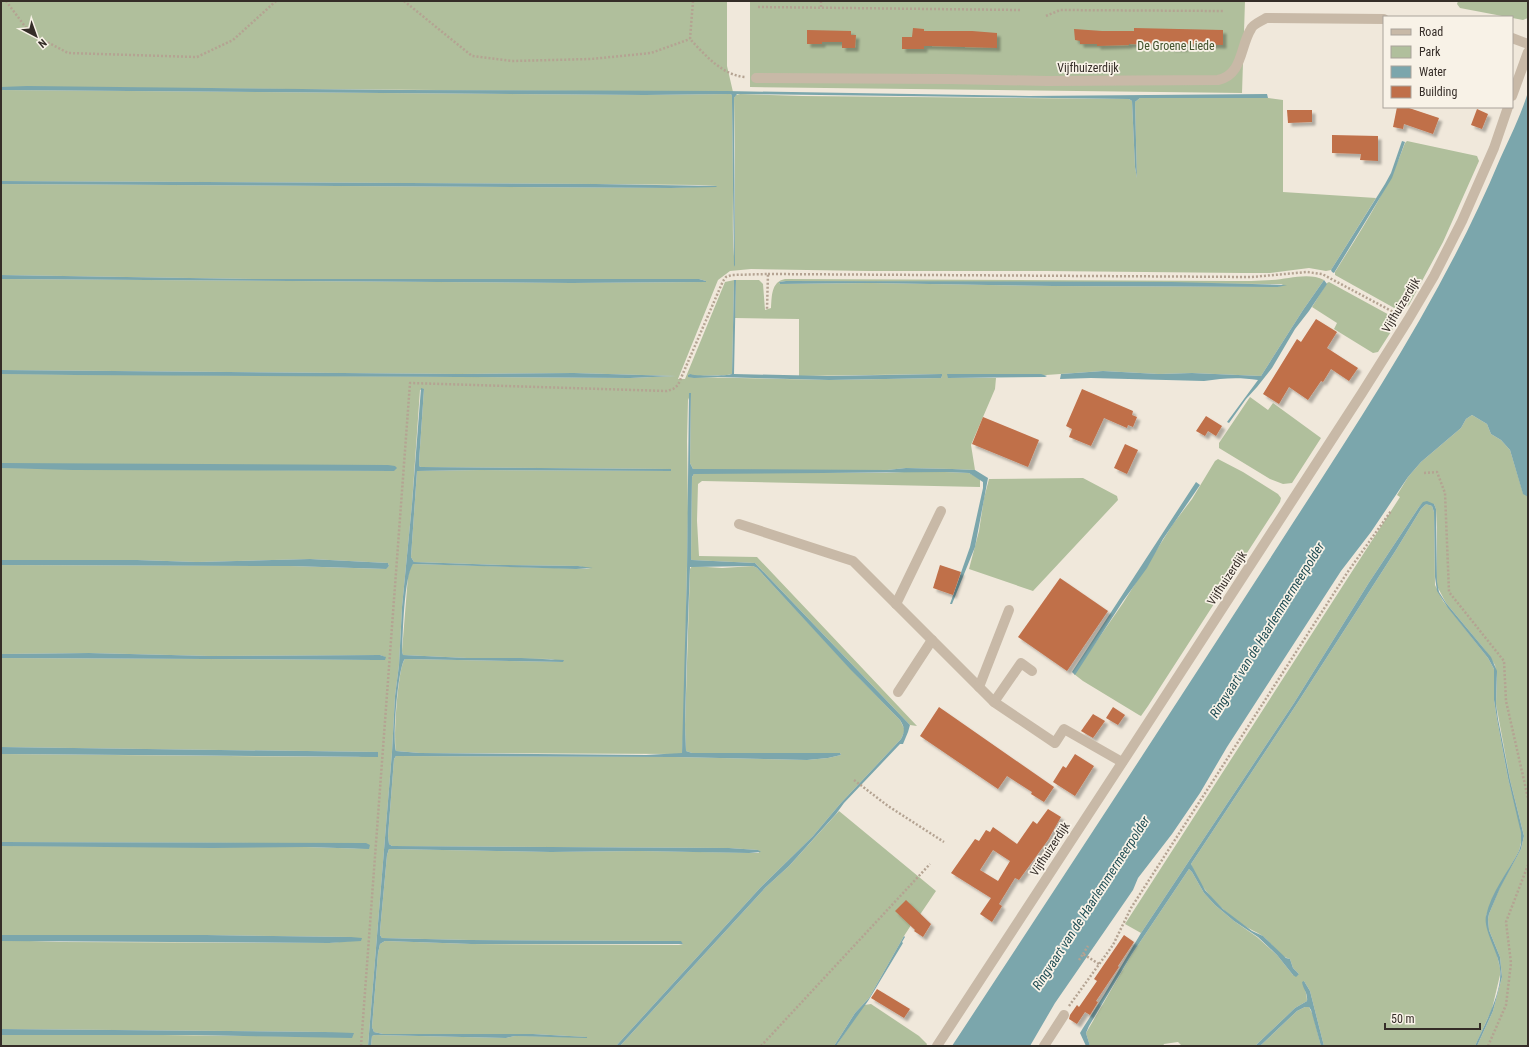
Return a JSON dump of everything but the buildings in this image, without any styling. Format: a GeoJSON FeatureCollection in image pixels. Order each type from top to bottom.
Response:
{"type":"FeatureCollection","features":[{"type":"Feature","properties":{"kind":"street","name":"Vijfhuizerdijk"},"geometry":{"type":"LineString","coordinates":[[756,78],[1047,81],[1218,80],[1227,78],[1235,70],[1251,27],[1266,18],[1383,19]]}},
{"type":"Feature","properties":{"kind":"street"},"geometry":{"type":"LineString","coordinates":[[1513,38],[1528,44]]}},
{"type":"Feature","properties":{"kind":"street"},"geometry":{"type":"LineString","coordinates":[[1513,93],[1528,52]]}},
{"type":"Feature","properties":{"kind":"street","name":"Vijfhuizerdijk"},"geometry":{"type":"LineString","coordinates":[[937,1046],[1408,320],[1434,276],[1462,222],[1494,148],[1508,108]]}},
{"type":"Feature","properties":{"kind":"street"},"geometry":{"type":"LineString","coordinates":[[896,604],[941,511]]}},
{"type":"Feature","properties":{"kind":"street"},"geometry":{"type":"LineString","coordinates":[[739,524],[853,561],[994,702],[1055,743],[1064,730],[1122,762]]}},
{"type":"Feature","properties":{"kind":"street"},"geometry":{"type":"LineString","coordinates":[[979,687],[1009,610]]}},
{"type":"Feature","properties":{"kind":"street"},"geometry":{"type":"LineString","coordinates":[[898,692],[932,640]]}},
{"type":"Feature","properties":{"kind":"street"},"geometry":{"type":"LineString","coordinates":[[994,702],[1021,663],[1032,671]]}},
{"type":"Feature","properties":{"kind":"street"},"geometry":{"type":"LineString","coordinates":[[1044,1046],[1064,1015]]}},
{"type":"Feature","properties":{"kind":"path"},"geometry":{"type":"LineString","coordinates":[[6,1],[30,33],[68,54],[197,57],[233,40],[276,1]]}},
{"type":"Feature","properties":{"kind":"path"},"geometry":{"type":"LineString","coordinates":[[404,1],[472,56],[512,61],[592,59],[652,53],[690,39]]}},
{"type":"Feature","properties":{"kind":"path"},"geometry":{"type":"LineString","coordinates":[[693,1],[690,39],[710,60],[737,76],[756,78]]}},
{"type":"Feature","properties":{"kind":"path"},"geometry":{"type":"LineString","coordinates":[[821,2],[821,7]]}},
{"type":"Feature","properties":{"kind":"path"},"geometry":{"type":"LineString","coordinates":[[758,7],[1020,10]]}},
{"type":"Feature","properties":{"kind":"path"},"geometry":{"type":"LineString","coordinates":[[1046,16],[1060,10],[1224,11]]}},
{"type":"Feature","properties":{"kind":"path"},"geometry":{"type":"LineString","coordinates":[[361,1046],[410,382],[667,391],[673,389],[678,385],[723,281],[726,277],[732,274],[1252,277],[1307,272],[1322,274],[1408,320]]}},
{"type":"Feature","properties":{"kind":"path"},"geometry":{"type":"LineString","coordinates":[[767,309],[768,274]]}},
{"type":"Feature","properties":{"kind":"path"},"geometry":{"type":"LineString","coordinates":[[1424,473],[1436,472],[1444,493],[1450,592],[1504,661],[1506,701],[1528,798]]}},
{"type":"Feature","properties":{"kind":"path"},"geometry":{"type":"LineString","coordinates":[[1064,1015],[1072,1000],[1085,985],[1113,945],[1130,908],[1347,573],[1391,511]]}},
{"type":"Feature","properties":{"kind":"path"},"geometry":{"type":"LineString","coordinates":[[854,780],[888,806],[944,842]]}},
{"type":"Feature","properties":{"kind":"path"},"geometry":{"type":"LineString","coordinates":[[761,1046],[930,864]]}},
{"type":"Feature","properties":{"kind":"path"},"geometry":{"type":"LineString","coordinates":[[1488,1046],[1506,1005],[1511,963],[1506,922],[1528,865]]}},
{"type":"Feature","properties":{"kind":"path"},"geometry":{"type":"LineString","coordinates":[[1079,960],[1088,946]]}},
{"type":"Feature","properties":{"kind":"path"},"geometry":{"type":"LineString","coordinates":[[1084,954],[1099,964]]}},
{"type":"Feature","properties":{"kind":"green space"},"geometry":{"type":"Polygon","coordinates":[[[1,1],[727,1],[727,66],[733,92],[1,87],[1,1]]]}},
{"type":"Feature","properties":{"kind":"green space","name":"De Groene Liede"},"geometry":{"type":"Polygon","coordinates":[[[750,1],[1245,1],[1242,93],[750,87],[750,1]]]}},
{"type":"Feature","properties":{"kind":"green space"},"geometry":{"type":"Polygon","coordinates":[[[1458,1],[1528,1],[1528,18],[1523,20],[1513,18],[1513,16],[1502,16],[1460,8],[1457,4],[1458,1]]]}},
{"type":"Feature","properties":{"kind":"green space"},"geometry":{"type":"Polygon","coordinates":[[[1,90],[645,95],[730,94],[732,95],[733,248],[735,267],[734,98],[736,95],[1129,99],[1132,101],[1135,167],[1137,178],[1135,102],[1140,98],[1268,98],[1283,100],[1283,192],[1376,198],[1331,270],[1326,271],[1309,268],[1270,273],[751,269],[730,271],[718,280],[678,379],[685,379],[725,282],[734,280],[732,374],[691,376],[689,374],[688,377],[829,380],[941,378],[942,376],[942,374],[799,376],[799,319],[735,318],[736,280],[759,280],[763,284],[765,310],[771,308],[772,294],[775,286],[777,283],[780,281],[785,279],[1241,281],[1312,276],[1324,280],[1261,376],[1192,373],[1159,374],[1103,371],[1046,375],[948,374],[948,378],[996,378],[995,389],[971,445],[975,470],[906,468],[887,470],[693,469],[690,463],[691,393],[688,400],[688,513],[684,724],[681,754],[420,753],[396,751],[395,733],[398,688],[402,664],[405,659],[563,662],[551,659],[467,658],[403,655],[402,651],[408,576],[411,565],[591,569],[578,566],[414,562],[411,557],[417,471],[671,471],[670,469],[421,467],[419,466],[419,462],[424,389],[420,390],[368,1046],[1,1046],[1,1035],[352,1037],[326,1032],[1,1029],[1,940],[59,942],[329,943],[350,941],[351,937],[1,935],[1,846],[306,847],[369,849],[280,843],[1,842],[1,754],[358,757],[378,752],[1,747],[1,658],[385,660],[385,657],[380,655],[211,656],[89,653],[1,654],[1,565],[290,566],[385,569],[389,566],[388,563],[310,559],[197,562],[137,560],[1,560],[1,468],[393,471],[395,469],[1,465],[1,374],[630,378],[676,376],[574,373],[459,374],[1,370],[1,279],[571,283],[706,281],[699,279],[253,279],[1,275],[1,184],[671,188],[717,186],[1,181],[1,90]],[[779,282],[780,284],[870,283],[1278,287],[1283,284],[779,282]]]}},
{"type":"Feature","properties":{"kind":"green space"},"geometry":{"type":"Polygon","coordinates":[[[1407,141],[1477,156],[1479,161],[1443,242],[1409,305],[1402,310],[1396,309],[1335,275],[1335,272],[1391,177],[1407,141]]]}},
{"type":"Feature","properties":{"kind":"green space"},"geometry":{"type":"Polygon","coordinates":[[[1329,282],[1393,317],[1395,320],[1394,327],[1378,352],[1373,353],[1334,329],[1337,323],[1312,307],[1329,282]]]}},
{"type":"Feature","properties":{"kind":"green space"},"geometry":{"type":"Polygon","coordinates":[[[1250,397],[1268,410],[1273,403],[1321,438],[1292,483],[1283,484],[1270,479],[1219,448],[1219,443],[1250,397]]]}},
{"type":"Feature","properties":{"kind":"green space"},"geometry":{"type":"Polygon","coordinates":[[[1472,415],[1487,424],[1491,434],[1501,440],[1510,450],[1523,493],[1528,497],[1528,1046],[1477,1046],[1493,1011],[1502,977],[1500,957],[1489,930],[1489,914],[1500,887],[1521,849],[1524,836],[1510,780],[1496,704],[1497,677],[1495,665],[1485,650],[1446,603],[1437,586],[1437,527],[1436,509],[1434,504],[1421,505],[1419,507],[1368,584],[1294,703],[1141,933],[1125,924],[1400,497],[1397,495],[1408,477],[1421,462],[1461,428],[1466,419],[1472,415]]]}},
{"type":"Feature","properties":{"kind":"green space"},"geometry":{"type":"Polygon","coordinates":[[[1218,459],[1243,472],[1278,494],[1281,498],[1280,502],[1141,716],[1074,674],[1123,603],[1173,524],[1192,499],[1215,461],[1218,459]]]}},
{"type":"Feature","properties":{"kind":"green space"},"geometry":{"type":"Polygon","coordinates":[[[922,471],[969,473],[980,479],[980,487],[702,481],[698,484],[697,521],[699,556],[757,557],[917,726],[910,725],[755,563],[691,559],[692,477],[696,473],[886,473],[922,471]]]}},
{"type":"Feature","properties":{"kind":"green space"},"geometry":{"type":"Polygon","coordinates":[[[1083,478],[1117,496],[1118,500],[1033,591],[969,569],[979,531],[984,498],[989,479],[1083,478]]]}},
{"type":"Feature","properties":{"kind":"green space"},"geometry":{"type":"Polygon","coordinates":[[[1426,504],[1432,506],[1434,512],[1435,585],[1443,601],[1488,658],[1494,669],[1494,700],[1497,719],[1508,778],[1522,839],[1519,851],[1494,896],[1486,916],[1489,933],[1496,951],[1500,975],[1492,1009],[1475,1046],[1324,1046],[1310,991],[1304,981],[1307,1001],[1295,1008],[1255,1046],[1182,1046],[1178,1042],[1164,1044],[1163,1046],[1090,1046],[1086,1033],[1132,954],[1189,869],[1204,893],[1215,905],[1234,921],[1257,937],[1277,955],[1293,975],[1299,974],[1293,968],[1290,959],[1282,956],[1264,937],[1237,920],[1213,899],[1200,883],[1191,864],[1300,699],[1421,509],[1426,504]]]}},
{"type":"Feature","properties":{"kind":"green space"},"geometry":{"type":"Polygon","coordinates":[[[692,566],[722,568],[753,566],[757,568],[900,720],[905,730],[901,739],[840,804],[813,836],[760,888],[616,1046],[371,1046],[372,1036],[375,1035],[506,1038],[515,1036],[587,1037],[533,1034],[383,1034],[374,1032],[372,1027],[378,953],[380,944],[385,941],[471,944],[683,944],[680,941],[382,938],[380,931],[387,855],[389,849],[551,852],[638,851],[759,853],[758,850],[729,848],[392,846],[389,844],[388,836],[394,759],[396,756],[675,757],[807,760],[841,755],[840,753],[692,753],[686,751],[685,725],[690,569],[692,566]]]}},
{"type":"Feature","properties":{"kind":"green space"},"geometry":{"type":"Polygon","coordinates":[[[839,811],[936,891],[904,936],[869,998],[855,1013],[834,1046],[620,1046],[766,887],[789,866],[839,811]]]}},
{"type":"Feature","properties":{"kind":"green space"},"geometry":{"type":"Polygon","coordinates":[[[871,1004],[919,1036],[927,1044],[926,1046],[836,1046],[864,1005],[871,1004]]]}},
{"type":"Feature","properties":{"kind":"green space"},"geometry":{"type":"Polygon","coordinates":[[[1305,1007],[1309,1007],[1313,1015],[1321,1046],[1260,1046],[1297,1011],[1305,1007]]]}},
{"type":"Feature","properties":{"kind":"water"},"geometry":{"type":"Polygon","coordinates":[[[1,87],[400,90],[726,91],[1029,96],[1267,94],[1268,98],[1140,98],[1135,102],[1137,178],[1135,167],[1132,101],[1129,99],[737,94],[734,98],[734,267],[732,95],[730,94],[645,95],[1,90],[1,87]]]}},
{"type":"Feature","properties":{"kind":"water","name":"Ringvaart van de Haarlemmermeerpolder"},"geometry":{"type":"Polygon","coordinates":[[[1528,92],[1528,497],[1523,494],[1510,450],[1501,440],[1491,434],[1487,424],[1472,415],[1466,419],[1461,428],[1421,462],[1408,477],[1371,532],[1341,571],[1227,747],[1200,793],[1172,834],[1138,878],[1133,890],[1055,1003],[1030,1046],[952,1046],[1347,440],[1403,349],[1455,256],[1515,126],[1528,92]]]}},
{"type":"Feature","properties":{"kind":"water"},"geometry":{"type":"Polygon","coordinates":[[[1402,141],[1405,142],[1392,178],[1334,273],[1332,272],[1331,270],[1391,173],[1402,141]]]}},
{"type":"Feature","properties":{"kind":"water"},"geometry":{"type":"Polygon","coordinates":[[[1,181],[717,186],[671,188],[1,184],[1,181]]]}},
{"type":"Feature","properties":{"kind":"water"},"geometry":{"type":"Polygon","coordinates":[[[1,275],[253,279],[699,279],[706,282],[571,283],[1,279],[1,275]]]}},
{"type":"Feature","properties":{"kind":"water"},"geometry":{"type":"Polygon","coordinates":[[[734,280],[736,280],[734,374],[827,376],[942,374],[942,376],[941,378],[829,380],[688,377],[690,374],[711,376],[732,374],[734,280]]]}},
{"type":"Feature","properties":{"kind":"water"},"geometry":{"type":"Polygon","coordinates":[[[1324,280],[1327,284],[1295,329],[1272,368],[1246,399],[1229,423],[1227,422],[1258,380],[1238,378],[1204,381],[1091,378],[1060,379],[1061,374],[1103,371],[1159,374],[1192,373],[1261,376],[1324,280]]]}},
{"type":"Feature","properties":{"kind":"water"},"geometry":{"type":"Polygon","coordinates":[[[779,282],[1171,282],[1287,285],[1278,287],[1054,286],[870,283],[780,284],[779,282]]]}},
{"type":"Feature","properties":{"kind":"water"},"geometry":{"type":"Polygon","coordinates":[[[1,370],[459,374],[574,373],[676,376],[630,378],[75,375],[1,374],[1,370]]]}},
{"type":"Feature","properties":{"kind":"water"},"geometry":{"type":"Polygon","coordinates":[[[947,374],[1041,374],[1047,376],[948,378],[947,374]]]}},
{"type":"Feature","properties":{"kind":"water"},"geometry":{"type":"Polygon","coordinates":[[[421,388],[424,389],[419,462],[419,466],[421,467],[671,469],[671,471],[417,471],[411,557],[414,562],[578,566],[593,568],[576,569],[413,564],[408,580],[404,605],[403,655],[564,660],[563,662],[405,659],[402,664],[400,674],[396,704],[396,751],[420,753],[646,755],[682,753],[687,570],[689,393],[691,393],[690,463],[693,469],[952,469],[975,470],[988,478],[975,547],[952,604],[950,604],[970,547],[983,488],[983,482],[969,473],[694,474],[692,477],[691,559],[755,563],[910,725],[903,744],[900,744],[844,803],[836,814],[789,866],[766,887],[620,1046],[616,1046],[760,888],[813,836],[840,804],[901,739],[904,732],[904,727],[900,720],[850,669],[757,568],[753,566],[690,567],[685,725],[686,751],[692,753],[840,753],[841,755],[807,760],[675,757],[396,756],[394,759],[388,836],[389,844],[392,846],[729,848],[758,850],[761,852],[551,852],[389,849],[387,855],[380,931],[382,938],[681,941],[683,944],[471,944],[385,941],[380,944],[378,953],[372,1027],[374,1032],[383,1034],[533,1034],[587,1038],[375,1035],[372,1036],[371,1046],[368,1046],[392,752],[395,696],[399,665],[402,607],[421,388]]]}},
{"type":"Feature","properties":{"kind":"water"},"geometry":{"type":"Polygon","coordinates":[[[1,463],[388,465],[395,466],[397,468],[394,471],[73,470],[1,468],[1,463]]]}},
{"type":"Feature","properties":{"kind":"water"},"geometry":{"type":"Polygon","coordinates":[[[1196,482],[1200,485],[1163,539],[1147,568],[1123,601],[1075,675],[1072,672],[1196,482]]]}},
{"type":"Feature","properties":{"kind":"water"},"geometry":{"type":"Polygon","coordinates":[[[1427,501],[1434,504],[1436,509],[1437,582],[1439,592],[1446,603],[1491,657],[1497,671],[1496,704],[1498,719],[1510,780],[1524,836],[1521,849],[1500,888],[1489,914],[1489,930],[1500,957],[1502,977],[1493,1011],[1477,1046],[1475,1046],[1496,998],[1500,978],[1499,963],[1487,928],[1486,916],[1488,907],[1496,890],[1519,851],[1521,844],[1521,833],[1508,778],[1497,719],[1494,700],[1494,669],[1488,658],[1448,608],[1437,591],[1435,577],[1434,512],[1432,506],[1426,504],[1421,509],[1300,699],[1191,864],[1205,890],[1223,909],[1252,931],[1263,936],[1286,958],[1290,959],[1293,968],[1299,974],[1296,977],[1293,975],[1277,955],[1258,937],[1234,921],[1215,905],[1204,893],[1189,869],[1132,954],[1089,1026],[1086,1033],[1090,1046],[1086,1046],[1080,1033],[1141,933],[1294,703],[1368,584],[1419,507],[1423,502],[1427,501]]]}},
{"type":"Feature","properties":{"kind":"water"},"geometry":{"type":"Polygon","coordinates":[[[310,559],[388,563],[389,566],[386,569],[290,566],[1,565],[1,560],[137,560],[197,562],[310,559]]]}},
{"type":"Feature","properties":{"kind":"water"},"geometry":{"type":"Polygon","coordinates":[[[89,653],[211,656],[380,655],[386,657],[385,660],[1,658],[1,654],[89,653]]]}},
{"type":"Feature","properties":{"kind":"water"},"geometry":{"type":"Polygon","coordinates":[[[1,747],[378,752],[378,757],[1,754],[1,747]]]}},
{"type":"Feature","properties":{"kind":"water"},"geometry":{"type":"Polygon","coordinates":[[[1,842],[366,843],[370,845],[369,849],[306,847],[212,848],[1,846],[1,842]]]}},
{"type":"Feature","properties":{"kind":"water"},"geometry":{"type":"Polygon","coordinates":[[[1,935],[206,935],[362,938],[361,941],[329,943],[1,941],[1,935]]]}},
{"type":"Feature","properties":{"kind":"water"},"geometry":{"type":"Polygon","coordinates":[[[904,936],[903,943],[868,1001],[836,1046],[834,1046],[855,1013],[869,998],[904,936]]]}},
{"type":"Feature","properties":{"kind":"water"},"geometry":{"type":"Polygon","coordinates":[[[1304,981],[1310,991],[1324,1046],[1321,1046],[1311,1010],[1309,1007],[1305,1007],[1297,1011],[1260,1046],[1255,1046],[1295,1008],[1307,1001],[1307,996],[1302,982],[1304,981]]]}},
{"type":"Feature","properties":{"kind":"water"},"geometry":{"type":"Polygon","coordinates":[[[1,1029],[354,1033],[352,1038],[194,1035],[1,1035],[1,1029]]]}}]}
